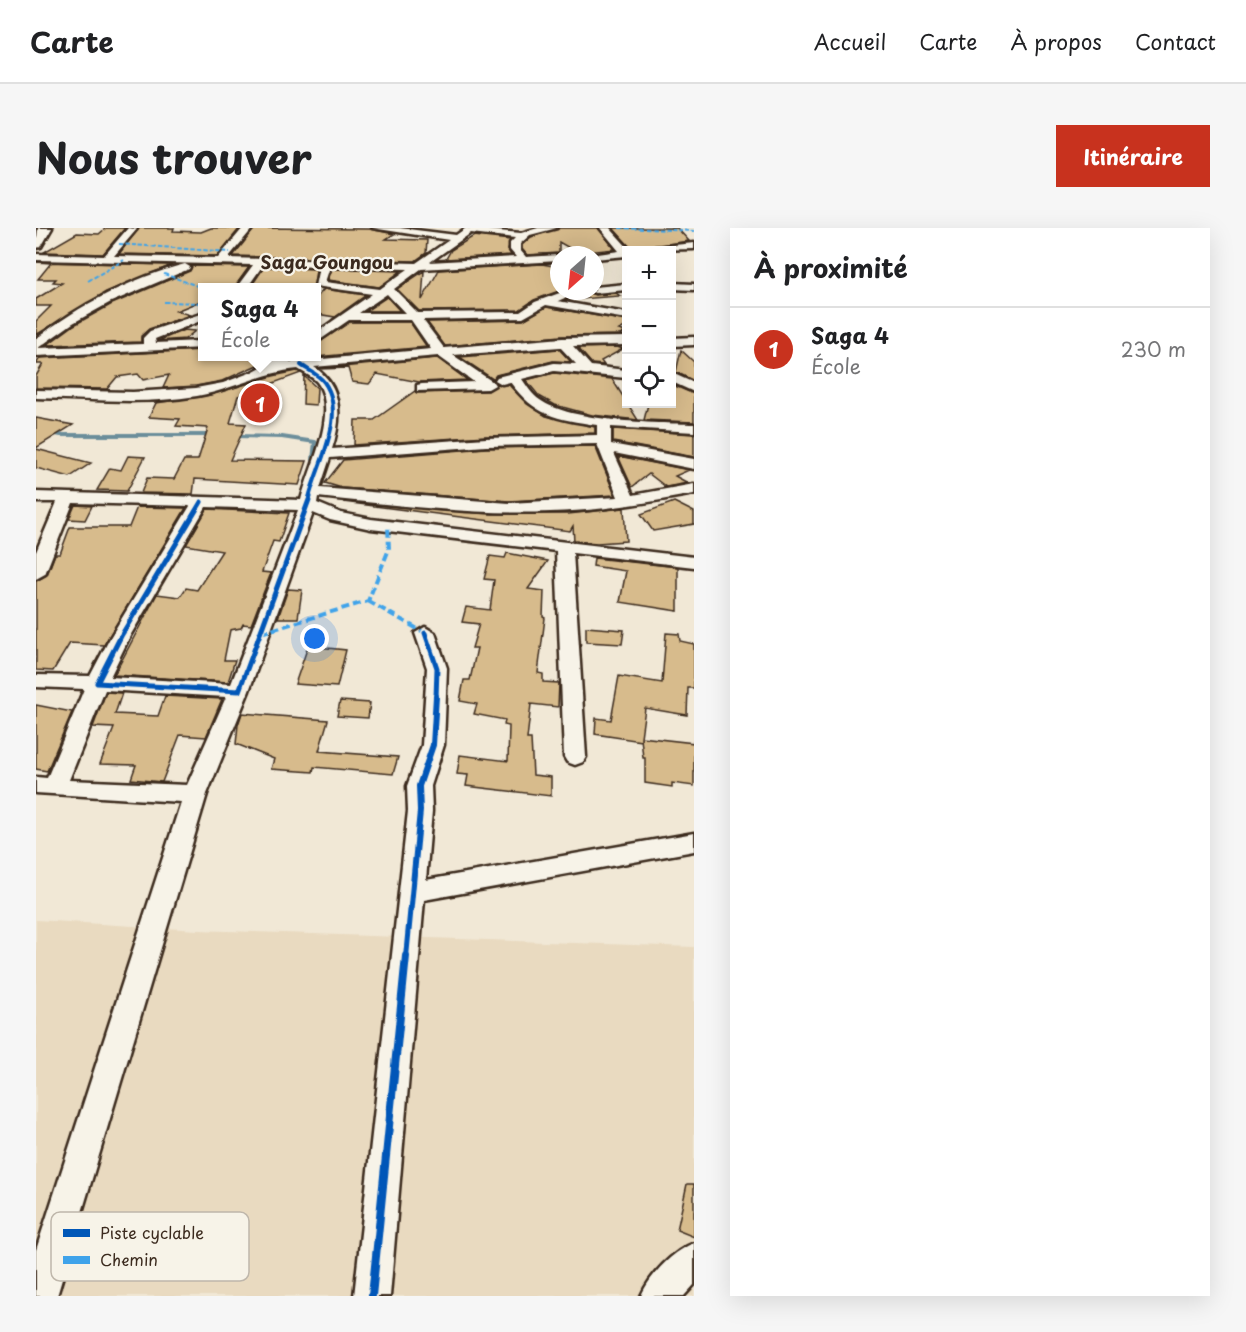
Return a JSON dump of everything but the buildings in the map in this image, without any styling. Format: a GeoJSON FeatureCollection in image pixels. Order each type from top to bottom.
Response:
{"type":"FeatureCollection","features":[{"type":"Feature","properties":{"kind":"main road"},"geometry":{"type":"LineString","coordinates":[[36,244],[45,228]]}},
{"type":"Feature","properties":{"kind":"street"},"geometry":{"type":"LineString","coordinates":[[36,345],[56,329],[148,280],[185,266],[215,262],[248,228]]}},
{"type":"Feature","properties":{"kind":"street"},"geometry":{"type":"LineString","coordinates":[[377,228],[458,238]]}},
{"type":"Feature","properties":{"kind":"street"},"geometry":{"type":"LineString","coordinates":[[524,261],[514,246],[522,236],[534,230],[552,228]]}},
{"type":"Feature","properties":{"kind":"street"},"geometry":{"type":"LineString","coordinates":[[605,228],[622,247]]}},
{"type":"Feature","properties":{"kind":"street"},"geometry":{"type":"LineString","coordinates":[[106,259],[132,229]]}},
{"type":"Feature","properties":{"kind":"street"},"geometry":{"type":"LineString","coordinates":[[321,335],[471,229],[522,236]]}},
{"type":"Feature","properties":{"kind":"street"},"geometry":{"type":"LineString","coordinates":[[676,248],[694,246]]}},
{"type":"Feature","properties":{"kind":"street"},"geometry":{"type":"LineString","coordinates":[[604,255],[622,253]]}},
{"type":"Feature","properties":{"kind":"street"},"geometry":{"type":"LineString","coordinates":[[36,257],[418,266],[550,259]]}},
{"type":"Feature","properties":{"kind":"street"},"geometry":{"type":"LineString","coordinates":[[245,283],[259,264]]}},
{"type":"Feature","properties":{"kind":"street"},"geometry":{"type":"LineString","coordinates":[[319,283],[325,265]]}},
{"type":"Feature","properties":{"kind":"street"},"geometry":{"type":"LineString","coordinates":[[321,284],[384,290],[415,316],[423,332],[440,352],[488,386],[422,388]]}},
{"type":"Feature","properties":{"kind":"street"},"geometry":{"type":"LineString","coordinates":[[676,286],[694,287]]}},
{"type":"Feature","properties":{"kind":"street"},"geometry":{"type":"LineString","coordinates":[[604,289],[622,287]]}},
{"type":"Feature","properties":{"kind":"street"},"geometry":{"type":"LineString","coordinates":[[321,359],[440,352],[530,329],[544,302],[550,300]]}},
{"type":"Feature","properties":{"kind":"street"},"geometry":{"type":"LineString","coordinates":[[544,302],[622,315]]}},
{"type":"Feature","properties":{"kind":"street"},"geometry":{"type":"LineString","coordinates":[[595,341],[613,314]]}},
{"type":"Feature","properties":{"kind":"street"},"geometry":{"type":"LineString","coordinates":[[349,317],[415,316],[530,329],[562,342],[622,341]]}},
{"type":"Feature","properties":{"kind":"street"},"geometry":{"type":"LineString","coordinates":[[150,348],[149,338],[154,334],[198,318]]}},
{"type":"Feature","properties":{"kind":"street"},"geometry":{"type":"LineString","coordinates":[[676,342],[694,341]]}},
{"type":"Feature","properties":{"kind":"street"},"geometry":{"type":"LineString","coordinates":[[562,342],[587,369]]}},
{"type":"Feature","properties":{"kind":"street"},"geometry":{"type":"LineString","coordinates":[[36,352],[198,345]]}},
{"type":"Feature","properties":{"kind":"street"},"geometry":{"type":"LineString","coordinates":[[36,394],[182,396],[201,393],[295,361],[324,382],[329,396],[330,432],[309,499],[239,691],[195,794],[65,1212]]}},
{"type":"Feature","properties":{"kind":"street"},"geometry":{"type":"LineString","coordinates":[[483,381],[515,379],[551,368],[622,373]]}},
{"type":"Feature","properties":{"kind":"street"},"geometry":{"type":"LineString","coordinates":[[515,379],[541,407],[604,422],[661,428],[694,428]]}},
{"type":"Feature","properties":{"kind":"street"},"geometry":{"type":"LineString","coordinates":[[676,379],[694,388]]}},
{"type":"Feature","properties":{"kind":"street"},"geometry":{"type":"LineString","coordinates":[[604,422],[603,443],[628,501]]}},
{"type":"Feature","properties":{"kind":"street"},"geometry":{"type":"LineString","coordinates":[[323,454],[486,442],[603,443],[694,464]]}},
{"type":"Feature","properties":{"kind":"street"},"geometry":{"type":"LineString","coordinates":[[36,497],[201,502],[309,499],[479,507],[579,506],[628,501],[694,489]]}},
{"type":"Feature","properties":{"kind":"street"},"geometry":{"type":"LineString","coordinates":[[36,574],[67,497]]}},
{"type":"Feature","properties":{"kind":"street"},"geometry":{"type":"LineString","coordinates":[[309,499],[336,518],[371,524],[694,562]]}},
{"type":"Feature","properties":{"kind":"street"},"geometry":{"type":"LineString","coordinates":[[195,794],[46,786],[130,619],[179,545],[201,502]]}},
{"type":"Feature","properties":{"kind":"street"},"geometry":{"type":"LineString","coordinates":[[564,545],[575,757]]}},
{"type":"Feature","properties":{"kind":"street"},"geometry":{"type":"LineString","coordinates":[[372,1296],[420,810],[419,786],[433,745],[437,668],[424,633]]}},
{"type":"Feature","properties":{"kind":"street"},"geometry":{"type":"LineString","coordinates":[[36,681],[239,691]]}},
{"type":"Feature","properties":{"kind":"street"},"geometry":{"type":"LineString","coordinates":[[412,892],[694,842]]}},
{"type":"Feature","properties":{"kind":"street"},"geometry":{"type":"LineString","coordinates":[[39,1296],[51,1257]]}},
{"type":"Feature","properties":{"kind":"street"},"geometry":{"type":"LineString","coordinates":[[659,1296],[694,1260]]}},
{"type":"Feature","properties":{"kind":"shaded area"},"geometry":{"type":"Polygon","coordinates":[[[36,920],[198,930],[694,947],[694,1296],[36,1296],[36,920]]]}},
{"type":"Feature","properties":{"kind":"waterway"},"geometry":{"type":"LineString","coordinates":[[36,430],[61,435],[212,435]]}},
{"type":"Feature","properties":{"kind":"waterway"},"geometry":{"type":"LineString","coordinates":[[234,436],[282,437],[315,442],[313,460]]}},
{"type":"Feature","properties":{"kind":"marked path"},"geometry":{"type":"LineString","coordinates":[[619,228],[694,231]]}},
{"type":"Feature","properties":{"kind":"marked path"},"geometry":{"type":"LineString","coordinates":[[119,244],[230,252]]}},
{"type":"Feature","properties":{"kind":"marked path"},"geometry":{"type":"LineString","coordinates":[[88,281],[124,260]]}},
{"type":"Feature","properties":{"kind":"marked path"},"geometry":{"type":"LineString","coordinates":[[164,274],[198,286]]}},
{"type":"Feature","properties":{"kind":"marked path"},"geometry":{"type":"LineString","coordinates":[[164,302],[198,303]]}},
{"type":"Feature","properties":{"kind":"marked path"},"geometry":{"type":"LineString","coordinates":[[261,633],[368,601],[389,549],[388,526]]}},
{"type":"Feature","properties":{"kind":"marked path"},"geometry":{"type":"LineString","coordinates":[[368,601],[425,633]]}},
{"type":"Feature","properties":{"kind":"cycle path"},"geometry":{"type":"LineString","coordinates":[[201,502],[121,636],[97,683],[239,691],[308,505],[331,427],[330,396],[324,382],[301,365]]}},
{"type":"Feature","properties":{"kind":"cycle path"},"geometry":{"type":"LineString","coordinates":[[372,1296],[420,811],[419,786],[433,745],[437,668],[425,633]]}},
{"type":"Feature","properties":{"kind":"place","name":"Saga 4"},"geometry":{"type":"Point","coordinates":[260,403]}},
{"type":"Feature","properties":{"kind":"district","name":"Saga Goungou"},"geometry":{"type":"Point","coordinates":[327,263]}}]}
